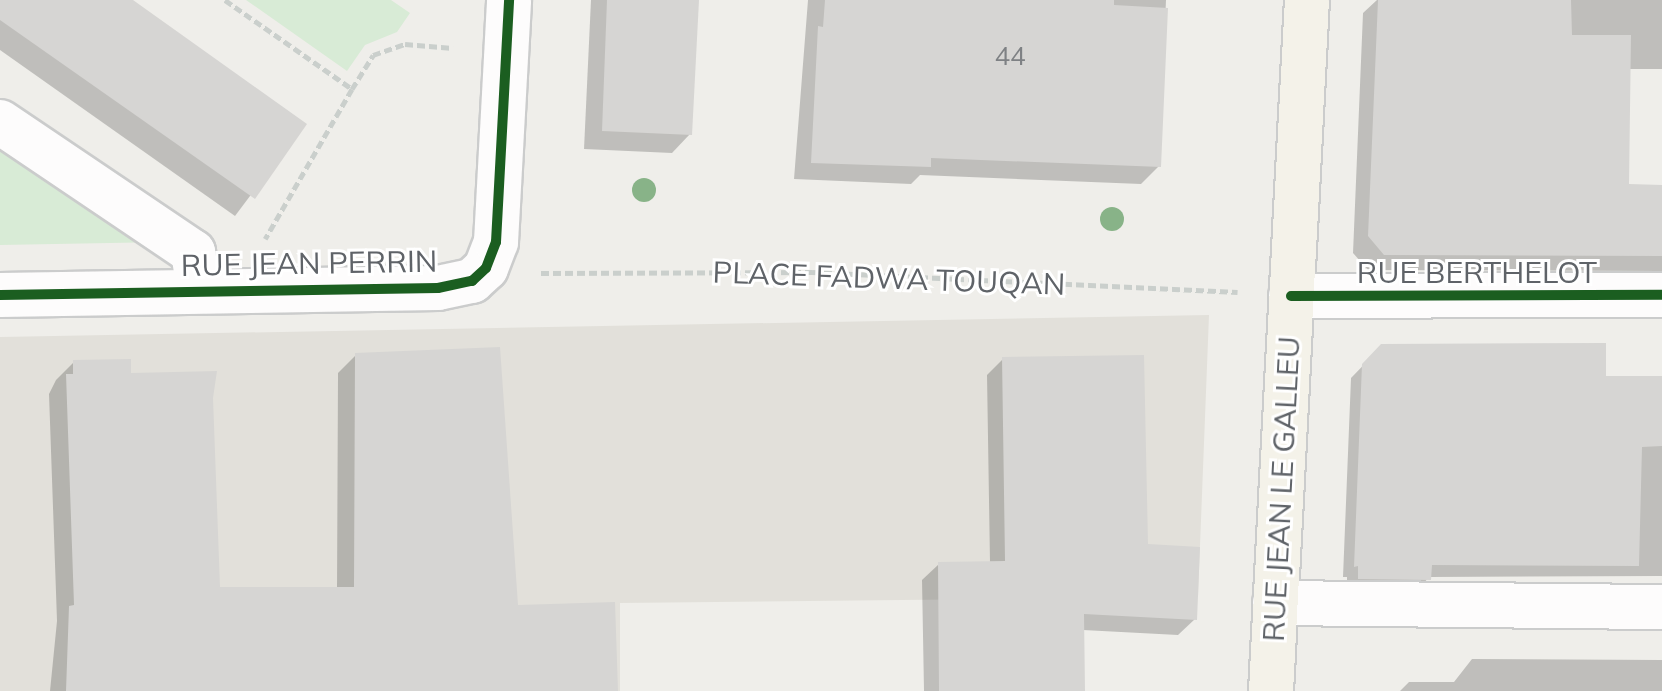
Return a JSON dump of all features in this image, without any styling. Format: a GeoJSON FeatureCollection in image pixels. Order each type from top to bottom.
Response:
{"type":"FeatureCollection","features":[{"type":"Feature","properties":{"kind":"main road","name":"RUE JEAN LE GALLEU"},"geometry":{"type":"LineString","coordinates":[[1271,691],[1307,0]]}},
{"type":"Feature","properties":{"kind":"street"},"geometry":{"type":"LineString","coordinates":[[486,268],[496,242],[509,0]]}},
{"type":"Feature","properties":{"kind":"street"},"geometry":{"type":"LineString","coordinates":[[0,122],[193,252],[218,288]]}},
{"type":"Feature","properties":{"kind":"street","name":"RUE JEAN PERRIN"},"geometry":{"type":"LineString","coordinates":[[0,295],[218,288],[438,288],[472,281],[486,268]]}},
{"type":"Feature","properties":{"kind":"street","name":"RUE BERTHELOT"},"geometry":{"type":"LineString","coordinates":[[1291,296],[1662,295]]}},
{"type":"Feature","properties":{"kind":"street"},"geometry":{"type":"LineString","coordinates":[[1275,603],[1662,607]]}},
{"type":"Feature","properties":{"kind":"path"},"geometry":{"type":"LineString","coordinates":[[225,0],[352,89]]}},
{"type":"Feature","properties":{"kind":"path"},"geometry":{"type":"LineString","coordinates":[[218,288],[373,55],[405,44],[506,53]]}},
{"type":"Feature","properties":{"kind":"shaded area"},"geometry":{"type":"Polygon","coordinates":[[[1209,315],[1198,597],[620,603],[620,691],[0,691],[0,337],[1209,315]]]}},
{"type":"Feature","properties":{"kind":"green space"},"geometry":{"type":"Polygon","coordinates":[[[246,0],[391,0],[410,13],[397,32],[365,45],[347,71],[246,0]]]}},
{"type":"Feature","properties":{"kind":"green space"},"geometry":{"type":"Polygon","coordinates":[[[0,131],[165,242],[0,245],[0,131]]]}},
{"type":"Feature","properties":{"kind":"building"},"geometry":{"type":"Polygon","coordinates":[[[0,0],[133,0],[307,124],[255,199],[0,20],[0,0]]]}},
{"type":"Feature","properties":{"kind":"building"},"geometry":{"type":"Polygon","coordinates":[[[607,0],[699,0],[692,135],[602,131],[607,0]]]}},
{"type":"Feature","properties":{"kind":"building"},"geometry":{"type":"Polygon","coordinates":[[[825,0],[1114,0],[1114,5],[1168,8],[1161,167],[931,158],[931,167],[811,163],[818,26],[823,27],[825,0]]]}},
{"type":"Feature","properties":{"kind":"building"},"geometry":{"type":"Polygon","coordinates":[[[1378,0],[1571,0],[1572,35],[1631,35],[1629,184],[1662,185],[1662,256],[1384,255],[1368,236],[1378,0]]]}},
{"type":"Feature","properties":{"kind":"building"},"geometry":{"type":"Polygon","coordinates":[[[1606,343],[1606,376],[1662,376],[1662,446],[1642,447],[1639,566],[1432,565],[1431,580],[1358,579],[1358,566],[1354,567],[1362,364],[1381,344],[1606,343]]]}},
{"type":"Feature","properties":{"kind":"building"},"geometry":{"type":"Polygon","coordinates":[[[500,347],[518,605],[615,602],[618,691],[66,691],[69,606],[74,605],[66,374],[73,374],[73,360],[131,359],[131,373],[217,371],[213,398],[220,587],[354,587],[355,353],[500,347]]]}},
{"type":"Feature","properties":{"kind":"building"},"geometry":{"type":"Polygon","coordinates":[[[1144,355],[1148,544],[1200,547],[1197,620],[1084,614],[1085,691],[939,691],[938,562],[1005,561],[1002,357],[1144,355]]]}},
{"type":"Feature","properties":{"kind":"cycle path"},"geometry":{"type":"LineString","coordinates":[[0,295],[438,288],[472,281],[486,268],[496,242],[509,0]]}},
{"type":"Feature","properties":{"kind":"cycle path"},"geometry":{"type":"LineString","coordinates":[[1291,296],[1662,295]]}}]}
